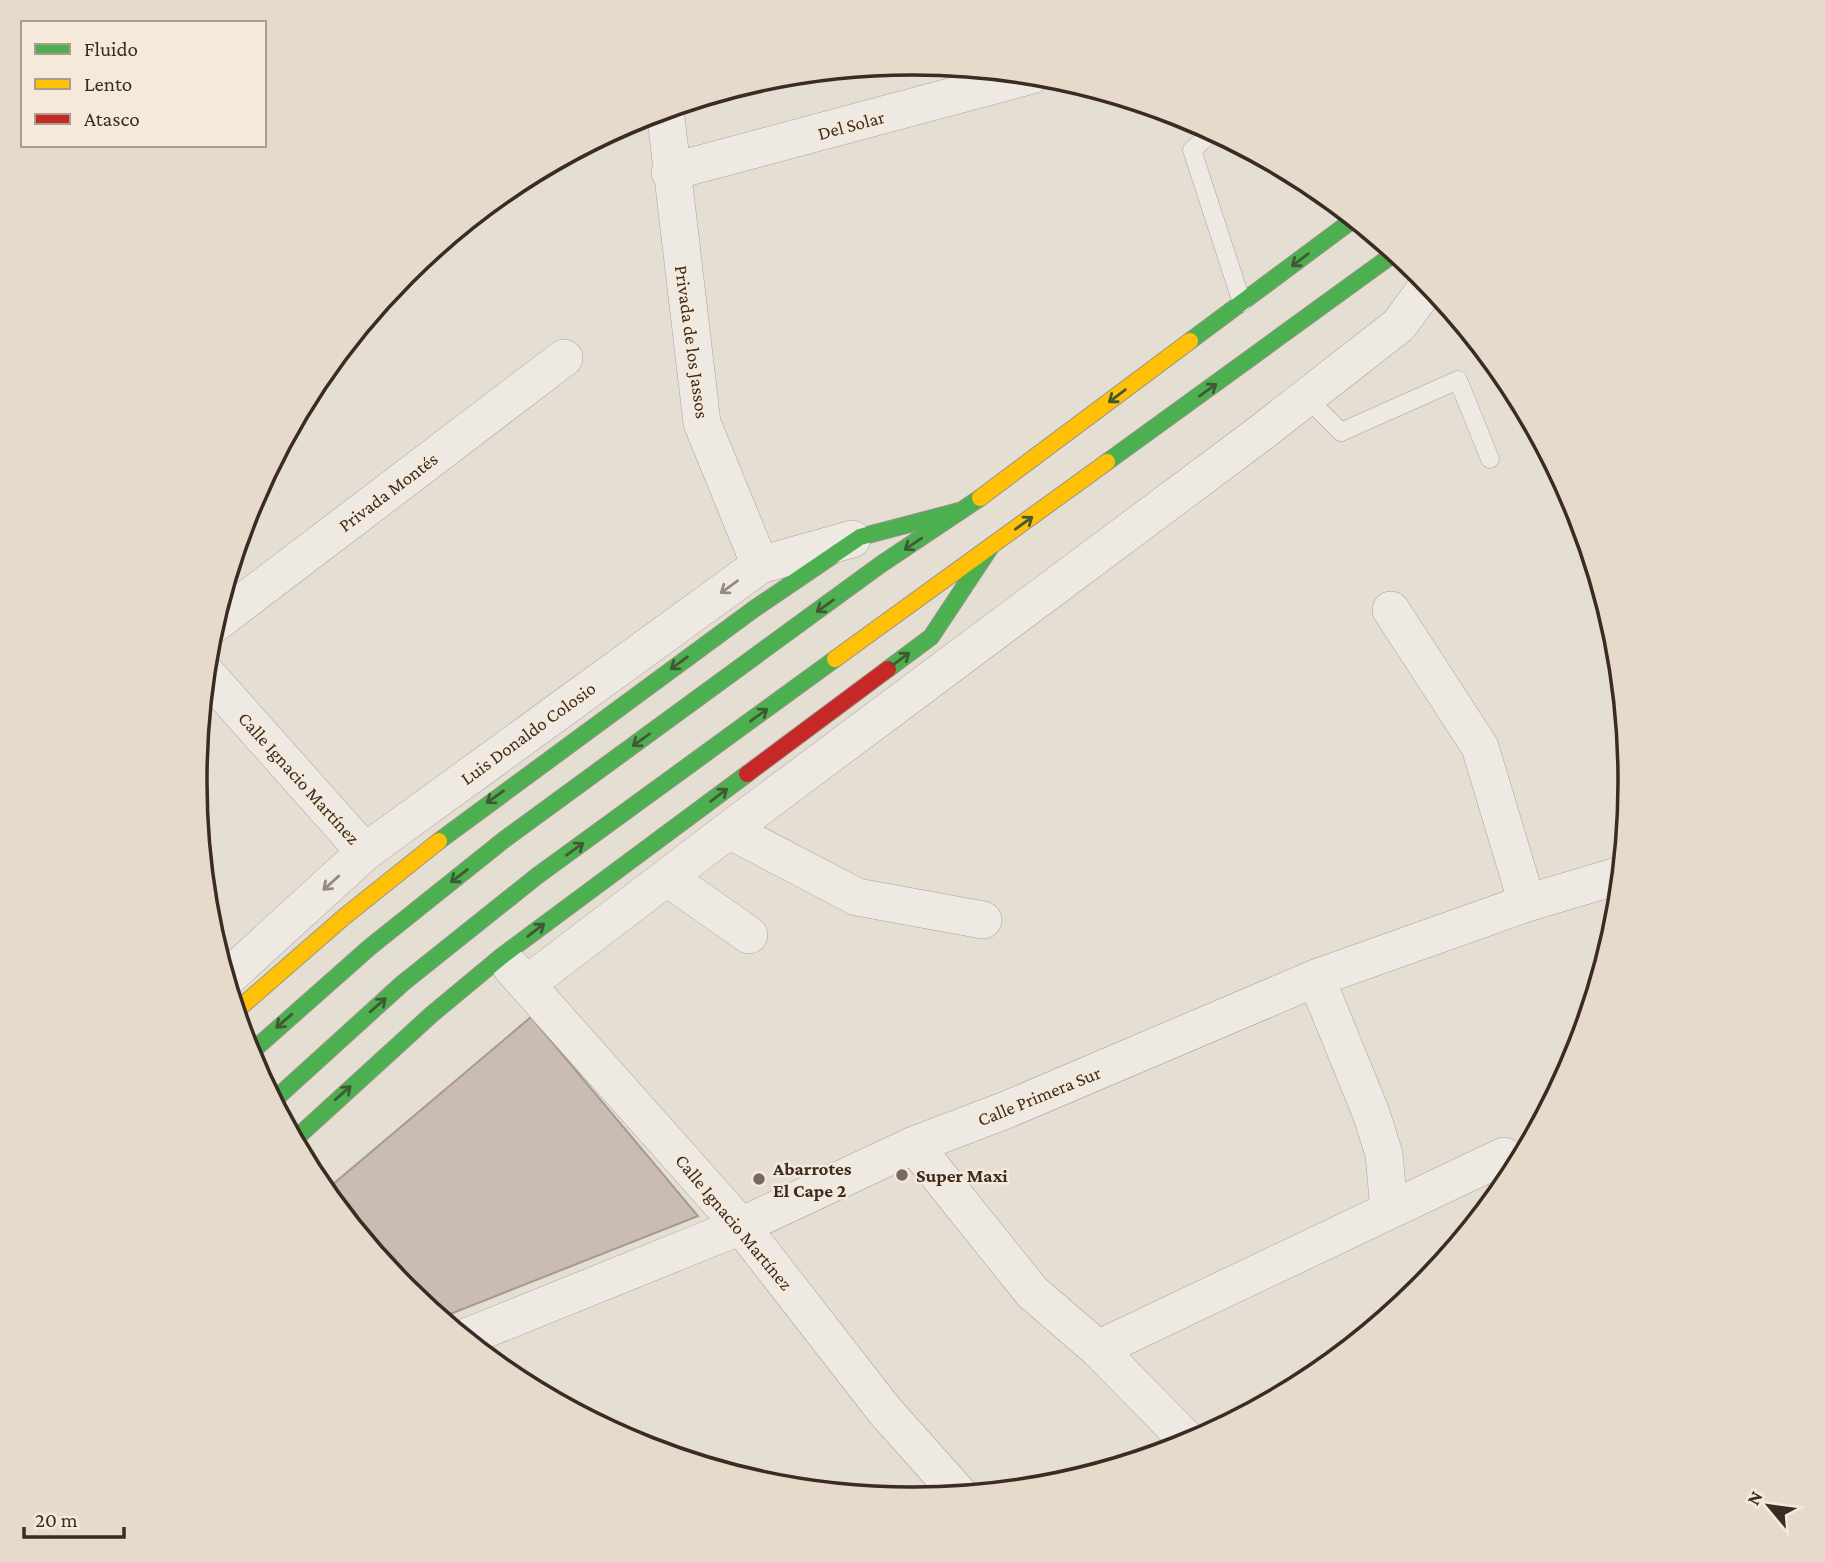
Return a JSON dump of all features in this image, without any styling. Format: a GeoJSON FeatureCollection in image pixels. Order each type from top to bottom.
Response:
{"type":"FeatureCollection","features":[{"type":"Feature","properties":{"kind":"main road"},"geometry":{"type":"LineString","coordinates":[[243,1005],[344,917],[480,808],[754,609],[870,551],[965,509],[1346,225]]}},
{"type":"Feature","properties":{"kind":"main road"},"geometry":{"type":"LineString","coordinates":[[281,1094],[403,983],[537,876],[1387,259]]}},
{"type":"Feature","properties":{"kind":"main road"},"geometry":{"type":"LineString","coordinates":[[258,1046],[370,947],[870,551],[965,509]]}},
{"type":"Feature","properties":{"kind":"main road"},"geometry":{"type":"LineString","coordinates":[[301,1134],[392,1049],[502,956],[931,637],[989,548]]}},
{"type":"Feature","properties":{"kind":"street","name":"Del Solar"},"geometry":{"type":"LineString","coordinates":[[670,172],[1008,81]]}},
{"type":"Feature","properties":{"kind":"street","name":"Privada de los Jassos"},"geometry":{"type":"LineString","coordinates":[[666,120],[702,423],[760,565]]}},
{"type":"Feature","properties":{"kind":"street"},"geometry":{"type":"LineString","coordinates":[[527,984],[1306,397],[1399,325],[1422,293]]}},
{"type":"Feature","properties":{"kind":"street","name":"Privada Montés"},"geometry":{"type":"LineString","coordinates":[[227,614],[564,358]]}},
{"type":"Feature","properties":{"kind":"street","name":"Luis Donaldo Colosio"},"geometry":{"type":"LineString","coordinates":[[233,972],[365,852],[760,565],[870,551]]}},
{"type":"Feature","properties":{"kind":"street"},"geometry":{"type":"LineString","coordinates":[[1391,610],[1480,747],[1527,903]]}},
{"type":"Feature","properties":{"kind":"street","name":"Calle Ignacio Martínez"},"geometry":{"type":"LineString","coordinates":[[214,682],[365,852]]}},
{"type":"Feature","properties":{"kind":"street"},"geometry":{"type":"LineString","coordinates":[[729,830],[856,897],[984,920]]}},
{"type":"Feature","properties":{"kind":"street"},"geometry":{"type":"LineString","coordinates":[[668,878],[749,935]]}},
{"type":"Feature","properties":{"kind":"street","name":"Calle Primera Sur"},"geometry":{"type":"LineString","coordinates":[[474,1334],[741,1226],[914,1144],[1006,1111],[1316,978],[1527,903],[1611,878]]}},
{"type":"Feature","properties":{"kind":"street","name":"Calle Ignacio Martínez"},"geometry":{"type":"LineString","coordinates":[[502,956],[741,1226],[885,1411],[951,1485]]}},
{"type":"Feature","properties":{"kind":"street"},"geometry":{"type":"LineString","coordinates":[[1316,978],[1371,1113],[1384,1154],[1390,1210]]}},
{"type":"Feature","properties":{"kind":"street"},"geometry":{"type":"LineString","coordinates":[[914,1144],[1032,1292],[1098,1349],[1181,1434]]}},
{"type":"Feature","properties":{"kind":"street"},"geometry":{"type":"LineString","coordinates":[[1098,1349],[1504,1156]]}},
{"type":"Feature","properties":{"kind":"lane"},"geometry":{"type":"LineString","coordinates":[[1204,139],[1192,150],[1242,303]]}},
{"type":"Feature","properties":{"kind":"lane"},"geometry":{"type":"LineString","coordinates":[[1306,397],[1342,432],[1458,380],[1490,459]]}},
{"type":"Feature","properties":{"kind":"building"},"geometry":{"type":"Polygon","coordinates":[[[531,1017],[698,1216],[450,1314],[382,1246],[334,1184],[531,1017]]]}},
{"type":"Feature","properties":{"kind":"traffic: fast"},"geometry":{"type":"LineString","coordinates":[[1190,341],[1346,225]]}},
{"type":"Feature","properties":{"kind":"traffic: fast"},"geometry":{"type":"LineString","coordinates":[[1107,462],[1387,259]]}},
{"type":"Feature","properties":{"kind":"traffic: fast"},"geometry":{"type":"LineString","coordinates":[[258,1046],[370,947],[505,839],[880,565],[980,498]]}},
{"type":"Feature","properties":{"kind":"traffic: fast"},"geometry":{"type":"LineString","coordinates":[[439,841],[754,609],[860,537],[959,511]]}},
{"type":"Feature","properties":{"kind":"traffic: fast"},"geometry":{"type":"LineString","coordinates":[[888,669],[931,637],[990,548]]}},
{"type":"Feature","properties":{"kind":"traffic: fast"},"geometry":{"type":"LineString","coordinates":[[281,1094],[403,983],[537,876],[835,659]]}},
{"type":"Feature","properties":{"kind":"traffic: fast"},"geometry":{"type":"LineString","coordinates":[[301,1134],[431,1015],[502,956],[747,774]]}},
{"type":"Feature","properties":{"kind":"traffic: slow"},"geometry":{"type":"LineString","coordinates":[[980,498],[1190,341]]}},
{"type":"Feature","properties":{"kind":"traffic: slow"},"geometry":{"type":"LineString","coordinates":[[835,659],[1107,462]]}},
{"type":"Feature","properties":{"kind":"traffic: slow"},"geometry":{"type":"LineString","coordinates":[[243,1005],[344,917],[439,841]]}},
{"type":"Feature","properties":{"kind":"traffic: jam"},"geometry":{"type":"LineString","coordinates":[[747,774],[888,669]]}},
{"type":"Feature","properties":{"kind":"place","name":"Super Maxi"},"geometry":{"type":"Point","coordinates":[902,1175]}},
{"type":"Feature","properties":{"kind":"place","name":"Abarrotes El Cape 2"},"geometry":{"type":"Point","coordinates":[759,1179]}}]}
